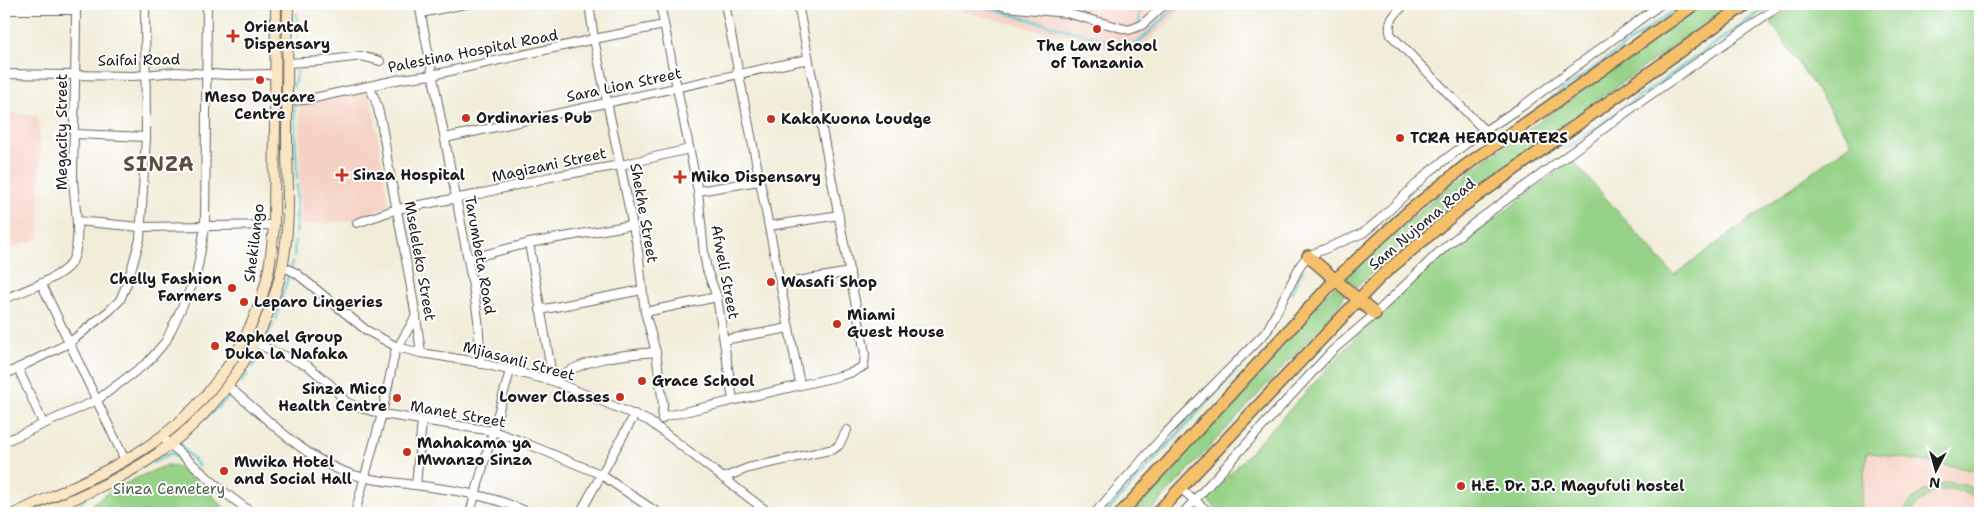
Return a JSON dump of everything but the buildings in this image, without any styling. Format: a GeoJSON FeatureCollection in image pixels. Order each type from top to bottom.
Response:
{"type":"FeatureCollection","features":[{"type":"Feature","properties":{"kind":"main road","name":"Shekilango"},"geometry":{"type":"LineString","coordinates":[[16,513],[125,460],[162,437],[197,406],[225,370],[246,336],[263,293],[271,256],[274,225],[276,4]]}},
{"type":"Feature","properties":{"kind":"main road","name":"Shekilango"},"geometry":{"type":"LineString","coordinates":[[43,513],[131,470],[170,445],[196,422],[227,386],[255,343],[274,297],[282,266],[287,221],[288,4]]}},
{"type":"Feature","properties":{"kind":"main road","name":"Sam Nujoma Road"},"geometry":{"type":"LineString","coordinates":[[1120,513],[1336,280],[1389,229],[1434,190],[1695,4]]}},
{"type":"Feature","properties":{"kind":"main road","name":"Sam Nujoma Road"},"geometry":{"type":"LineString","coordinates":[[1157,513],[1381,276],[1466,204],[1746,4]]}},
{"type":"Feature","properties":{"kind":"main road"},"geometry":{"type":"LineString","coordinates":[[1308,256],[1375,314]]}},
{"type":"Feature","properties":{"kind":"street"},"geometry":{"type":"LineString","coordinates":[[4,375],[69,343],[104,315],[120,300],[133,266],[140,239],[146,137],[144,4]]}},
{"type":"Feature","properties":{"kind":"street"},"geometry":{"type":"LineString","coordinates":[[4,442],[97,400],[138,371],[157,354],[166,341],[196,278],[205,227],[208,4]]}},
{"type":"Feature","properties":{"kind":"street","name":"Tarumbeta Road"},"geometry":{"type":"LineString","coordinates":[[419,4],[468,259],[478,319],[481,364]]}},
{"type":"Feature","properties":{"kind":"street"},"geometry":{"type":"LineString","coordinates":[[421,13],[466,4]]}},
{"type":"Feature","properties":{"kind":"street","name":"Shekhe Street"},"geometry":{"type":"LineString","coordinates":[[589,4],[594,39],[638,251],[645,312],[656,352],[663,404],[659,427]]}},
{"type":"Feature","properties":{"kind":"street","name":"Afweli Street"},"geometry":{"type":"LineString","coordinates":[[660,4],[698,191],[704,254],[707,270],[717,297],[733,400]]}},
{"type":"Feature","properties":{"kind":"street"},"geometry":{"type":"LineString","coordinates":[[725,4],[800,384]]}},
{"type":"Feature","properties":{"kind":"street"},"geometry":{"type":"LineString","coordinates":[[662,417],[853,372],[864,366],[866,353],[798,4]]}},
{"type":"Feature","properties":{"kind":"street"},"geometry":{"type":"LineString","coordinates":[[995,4],[1006,7],[1066,13],[1129,30],[1142,25],[1165,4]]}},
{"type":"Feature","properties":{"kind":"street"},"geometry":{"type":"LineString","coordinates":[[1405,4],[1391,19],[1389,29],[1391,35],[1485,131]]}},
{"type":"Feature","properties":{"kind":"street"},"geometry":{"type":"LineString","coordinates":[[1095,513],[1167,432],[1268,331],[1301,264],[1308,256],[1363,233],[1429,172],[1485,131],[1522,107],[1661,4]]}},
{"type":"Feature","properties":{"kind":"street"},"geometry":{"type":"LineString","coordinates":[[1183,513],[1332,351],[1375,314],[1438,253],[1473,224],[1643,100],[1782,4]]}},
{"type":"Feature","properties":{"kind":"street"},"geometry":{"type":"LineString","coordinates":[[4,10],[76,7]]}},
{"type":"Feature","properties":{"kind":"street","name":"Megacity Street"},"geometry":{"type":"LineString","coordinates":[[40,283],[68,267],[72,261],[76,240],[77,222],[73,178],[76,7]]}},
{"type":"Feature","properties":{"kind":"street","name":"Palestina Hospital Road"},"geometry":{"type":"LineString","coordinates":[[287,101],[304,100],[368,86],[432,76],[664,25]]}},
{"type":"Feature","properties":{"kind":"street"},"geometry":{"type":"LineString","coordinates":[[287,63],[362,56],[380,61]]}},
{"type":"Feature","properties":{"kind":"street","name":"Sara Lion Street"},"geometry":{"type":"LineString","coordinates":[[445,138],[808,59]]}},
{"type":"Feature","properties":{"kind":"street","name":"Saifai Road"},"geometry":{"type":"LineString","coordinates":[[4,74],[146,75],[175,72],[229,75],[275,74]]}},
{"type":"Feature","properties":{"kind":"street","name":"Mseleleko Street"},"geometry":{"type":"LineString","coordinates":[[368,86],[374,96],[397,209],[417,314],[421,353]]}},
{"type":"Feature","properties":{"kind":"street"},"geometry":{"type":"LineString","coordinates":[[74,134],[146,137]]}},
{"type":"Feature","properties":{"kind":"street","name":"Magizani Street"},"geometry":{"type":"LineString","coordinates":[[356,223],[397,209],[550,177],[621,165],[689,149]]}},
{"type":"Feature","properties":{"kind":"street"},"geometry":{"type":"LineString","coordinates":[[698,191],[759,181]]}},
{"type":"Feature","properties":{"kind":"street"},"geometry":{"type":"LineString","coordinates":[[768,226],[839,215]]}},
{"type":"Feature","properties":{"kind":"street"},"geometry":{"type":"LineString","coordinates":[[77,222],[140,227],[274,225]]}},
{"type":"Feature","properties":{"kind":"street"},"geometry":{"type":"LineString","coordinates":[[468,259],[529,243],[632,225]]}},
{"type":"Feature","properties":{"kind":"street"},"geometry":{"type":"LineString","coordinates":[[529,243],[553,381],[566,372],[587,362],[656,352]]}},
{"type":"Feature","properties":{"kind":"street","name":"Mjiasanli Street"},"geometry":{"type":"LineString","coordinates":[[282,266],[296,273],[366,330],[397,347],[421,353],[463,359],[553,381],[635,414],[659,427],[768,513]]}},
{"type":"Feature","properties":{"kind":"street"},"geometry":{"type":"LineString","coordinates":[[780,284],[850,272]]}},
{"type":"Feature","properties":{"kind":"street"},"geometry":{"type":"LineString","coordinates":[[4,299],[40,283],[125,460]]}},
{"type":"Feature","properties":{"kind":"street"},"geometry":{"type":"LineString","coordinates":[[540,310],[642,290]]}},
{"type":"Feature","properties":{"kind":"street"},"geometry":{"type":"LineString","coordinates":[[645,312],[717,297]]}},
{"type":"Feature","properties":{"kind":"street"},"geometry":{"type":"LineString","coordinates":[[355,513],[382,414],[397,347],[406,336],[417,314]]}},
{"type":"Feature","properties":{"kind":"street"},"geometry":{"type":"LineString","coordinates":[[724,340],[789,328]]}},
{"type":"Feature","properties":{"kind":"street","name":"Manet Street"},"geometry":{"type":"LineString","coordinates":[[255,343],[308,366],[331,384],[346,402],[382,414],[493,431],[540,448],[600,474],[658,513]]}},
{"type":"Feature","properties":{"kind":"street"},"geometry":{"type":"LineString","coordinates":[[18,368],[44,423]]}},
{"type":"Feature","properties":{"kind":"street"},"geometry":{"type":"LineString","coordinates":[[470,513],[510,371]]}},
{"type":"Feature","properties":{"kind":"street"},"geometry":{"type":"LineString","coordinates":[[227,386],[276,427],[315,456],[339,470],[365,478],[475,494],[530,513]]}},
{"type":"Feature","properties":{"kind":"street"},"geometry":{"type":"LineString","coordinates":[[580,513],[635,414]]}},
{"type":"Feature","properties":{"kind":"street"},"geometry":{"type":"LineString","coordinates":[[416,485],[422,421]]}},
{"type":"Feature","properties":{"kind":"street"},"geometry":{"type":"LineString","coordinates":[[723,478],[748,468],[834,449],[839,445],[847,430]]}},
{"type":"Feature","properties":{"kind":"street"},"geometry":{"type":"LineString","coordinates":[[162,437],[242,507],[252,513]]}},
{"type":"Feature","properties":{"kind":"street"},"geometry":{"type":"LineString","coordinates":[[1180,488],[1196,499],[1210,513]]}},
{"type":"Feature","properties":{"kind":"shaded area","name":"The Law School of Tanzania"},"geometry":{"type":"Polygon","coordinates":[[[933,4],[1187,4],[1135,54],[933,4]]]}},
{"type":"Feature","properties":{"kind":"shaded area","name":"Sinza Hospital"},"geometry":{"type":"Polygon","coordinates":[[[368,91],[371,98],[389,206],[347,222],[300,225],[299,104],[368,91]]]}},
{"type":"Feature","properties":{"kind":"shaded area"},"geometry":{"type":"Polygon","coordinates":[[[4,113],[38,115],[40,149],[39,238],[4,251],[4,113]]]}},
{"type":"Feature","properties":{"kind":"shaded area"},"geometry":{"type":"Polygon","coordinates":[[[1867,452],[1980,471],[1980,513],[1860,513],[1867,452]]]}},
{"type":"Feature","properties":{"kind":"green space"},"geometry":{"type":"Polygon","coordinates":[[[1704,4],[1732,4],[1450,206],[1393,252],[1356,287],[1345,278],[1445,189],[1704,4]]]}},
{"type":"Feature","properties":{"kind":"green space"},"geometry":{"type":"Polygon","coordinates":[[[1797,4],[1980,4],[1980,471],[1867,452],[1860,513],[1221,513],[1207,499],[1353,341],[1407,286],[1572,160],[1674,275],[1852,143],[1771,22],[1797,4]]]}},
{"type":"Feature","properties":{"kind":"green space"},"geometry":{"type":"Polygon","coordinates":[[[1335,286],[1342,288],[1344,295],[1340,305],[1149,513],[1121,513],[1335,286]]]}},
{"type":"Feature","properties":{"kind":"green space","name":"Sinza Cemetery"},"geometry":{"type":"Polygon","coordinates":[[[167,465],[178,467],[213,496],[229,513],[84,513],[100,498],[134,479],[167,465]]]}},
{"type":"Feature","properties":{"kind":"green space"},"geometry":{"type":"Polygon","coordinates":[[[1947,482],[1964,485],[1980,491],[1980,503],[1962,492],[1943,490],[1925,497],[1911,513],[1903,513],[1916,497],[1947,482]]]}},
{"type":"Feature","properties":{"kind":"waterway"},"geometry":{"type":"LineString","coordinates":[[972,4],[1127,46],[1138,43],[1179,4]]}},
{"type":"Feature","properties":{"kind":"waterway"},"geometry":{"type":"LineString","coordinates":[[1139,25],[1140,4]]}},
{"type":"Feature","properties":{"kind":"waterway"},"geometry":{"type":"LineString","coordinates":[[1552,98],[1683,4]]}},
{"type":"Feature","properties":{"kind":"waterway"},"geometry":{"type":"LineString","coordinates":[[1564,150],[1771,4]]}},
{"type":"Feature","properties":{"kind":"waterway"},"geometry":{"type":"LineString","coordinates":[[297,14],[298,48]]}},
{"type":"Feature","properties":{"kind":"waterway"},"geometry":{"type":"LineString","coordinates":[[293,87],[297,72]]}},
{"type":"Feature","properties":{"kind":"waterway"},"geometry":{"type":"LineString","coordinates":[[294,102],[297,179]]}},
{"type":"Feature","properties":{"kind":"waterway"},"geometry":{"type":"LineString","coordinates":[[296,233],[297,185]]}},
{"type":"Feature","properties":{"kind":"waterway"},"geometry":{"type":"LineString","coordinates":[[1389,221],[1399,213]]}},
{"type":"Feature","properties":{"kind":"waterway"},"geometry":{"type":"LineString","coordinates":[[294,257],[295,241]]}},
{"type":"Feature","properties":{"kind":"waterway"},"geometry":{"type":"LineString","coordinates":[[276,319],[292,263]]}},
{"type":"Feature","properties":{"kind":"waterway"},"geometry":{"type":"LineString","coordinates":[[1291,293],[1303,270]]}},
{"type":"Feature","properties":{"kind":"waterway"},"geometry":{"type":"LineString","coordinates":[[267,336],[274,323]]}},
{"type":"Feature","properties":{"kind":"waterway"},"geometry":{"type":"LineString","coordinates":[[1106,513],[1270,333]]}},
{"type":"Feature","properties":{"kind":"waterway"},"geometry":{"type":"LineString","coordinates":[[252,367],[259,356]]}},
{"type":"Feature","properties":{"kind":"waterway"},"geometry":{"type":"LineString","coordinates":[[241,383],[248,373]]}},
{"type":"Feature","properties":{"kind":"waterway"},"geometry":{"type":"LineString","coordinates":[[205,419],[232,394]]}},
{"type":"Feature","properties":{"kind":"waterway"},"geometry":{"type":"LineString","coordinates":[[178,442],[199,466]]}},
{"type":"Feature","properties":{"kind":"waterway"},"geometry":{"type":"LineString","coordinates":[[153,463],[171,453],[200,474]]}},
{"type":"Feature","properties":{"kind":"waterway"},"geometry":{"type":"LineString","coordinates":[[79,513],[80,503],[86,498]]}},
{"type":"Feature","properties":{"kind":"place","name":"The Law School of Tanzania"},"geometry":{"type":"Point","coordinates":[1097,29]}},
{"type":"Feature","properties":{"kind":"place","name":"Oriental Dispensary"},"geometry":{"type":"Point","coordinates":[233,36]}},
{"type":"Feature","properties":{"kind":"place","name":"Meso Daycare Centre"},"geometry":{"type":"Point","coordinates":[260,80]}},
{"type":"Feature","properties":{"kind":"place","name":"Ordinaries Pub"},"geometry":{"type":"Point","coordinates":[466,118]}},
{"type":"Feature","properties":{"kind":"place","name":"KakaKuona Loudge"},"geometry":{"type":"Point","coordinates":[771,119]}},
{"type":"Feature","properties":{"kind":"place","name":"TCRA HEADQUATERS"},"geometry":{"type":"Point","coordinates":[1400,138]}},
{"type":"Feature","properties":{"kind":"place","name":"Sinza Hospital"},"geometry":{"type":"Point","coordinates":[342,175]}},
{"type":"Feature","properties":{"kind":"place","name":"Miko Dispensary"},"geometry":{"type":"Point","coordinates":[680,177]}},
{"type":"Feature","properties":{"kind":"place","name":"Wasafi Shop"},"geometry":{"type":"Point","coordinates":[771,282]}},
{"type":"Feature","properties":{"kind":"place","name":"Chelly Fashion Farmers"},"geometry":{"type":"Point","coordinates":[232,288]}},
{"type":"Feature","properties":{"kind":"place","name":"Leparo Lingeries"},"geometry":{"type":"Point","coordinates":[244,302]}},
{"type":"Feature","properties":{"kind":"place","name":"Miami Guest House"},"geometry":{"type":"Point","coordinates":[837,324]}},
{"type":"Feature","properties":{"kind":"place","name":"Raphael Group Duka la Nafaka"},"geometry":{"type":"Point","coordinates":[215,346]}},
{"type":"Feature","properties":{"kind":"place","name":"Grace School"},"geometry":{"type":"Point","coordinates":[642,381]}},
{"type":"Feature","properties":{"kind":"place","name":"Lower Classes"},"geometry":{"type":"Point","coordinates":[620,397]}},
{"type":"Feature","properties":{"kind":"place","name":"Sinza Mico Health Centre"},"geometry":{"type":"Point","coordinates":[397,398]}},
{"type":"Feature","properties":{"kind":"place","name":"Mahakama ya Mwanzo Sinza"},"geometry":{"type":"Point","coordinates":[407,452]}},
{"type":"Feature","properties":{"kind":"place","name":"Mwika Hotel and Social Hall"},"geometry":{"type":"Point","coordinates":[224,471]}},
{"type":"Feature","properties":{"kind":"place","name":"H.E. Dr. J.P. Magufuli hostel"},"geometry":{"type":"Point","coordinates":[1461,486]}},
{"type":"Feature","properties":{"kind":"district","name":"SINZA"},"geometry":{"type":"Point","coordinates":[159,164]}}]}
